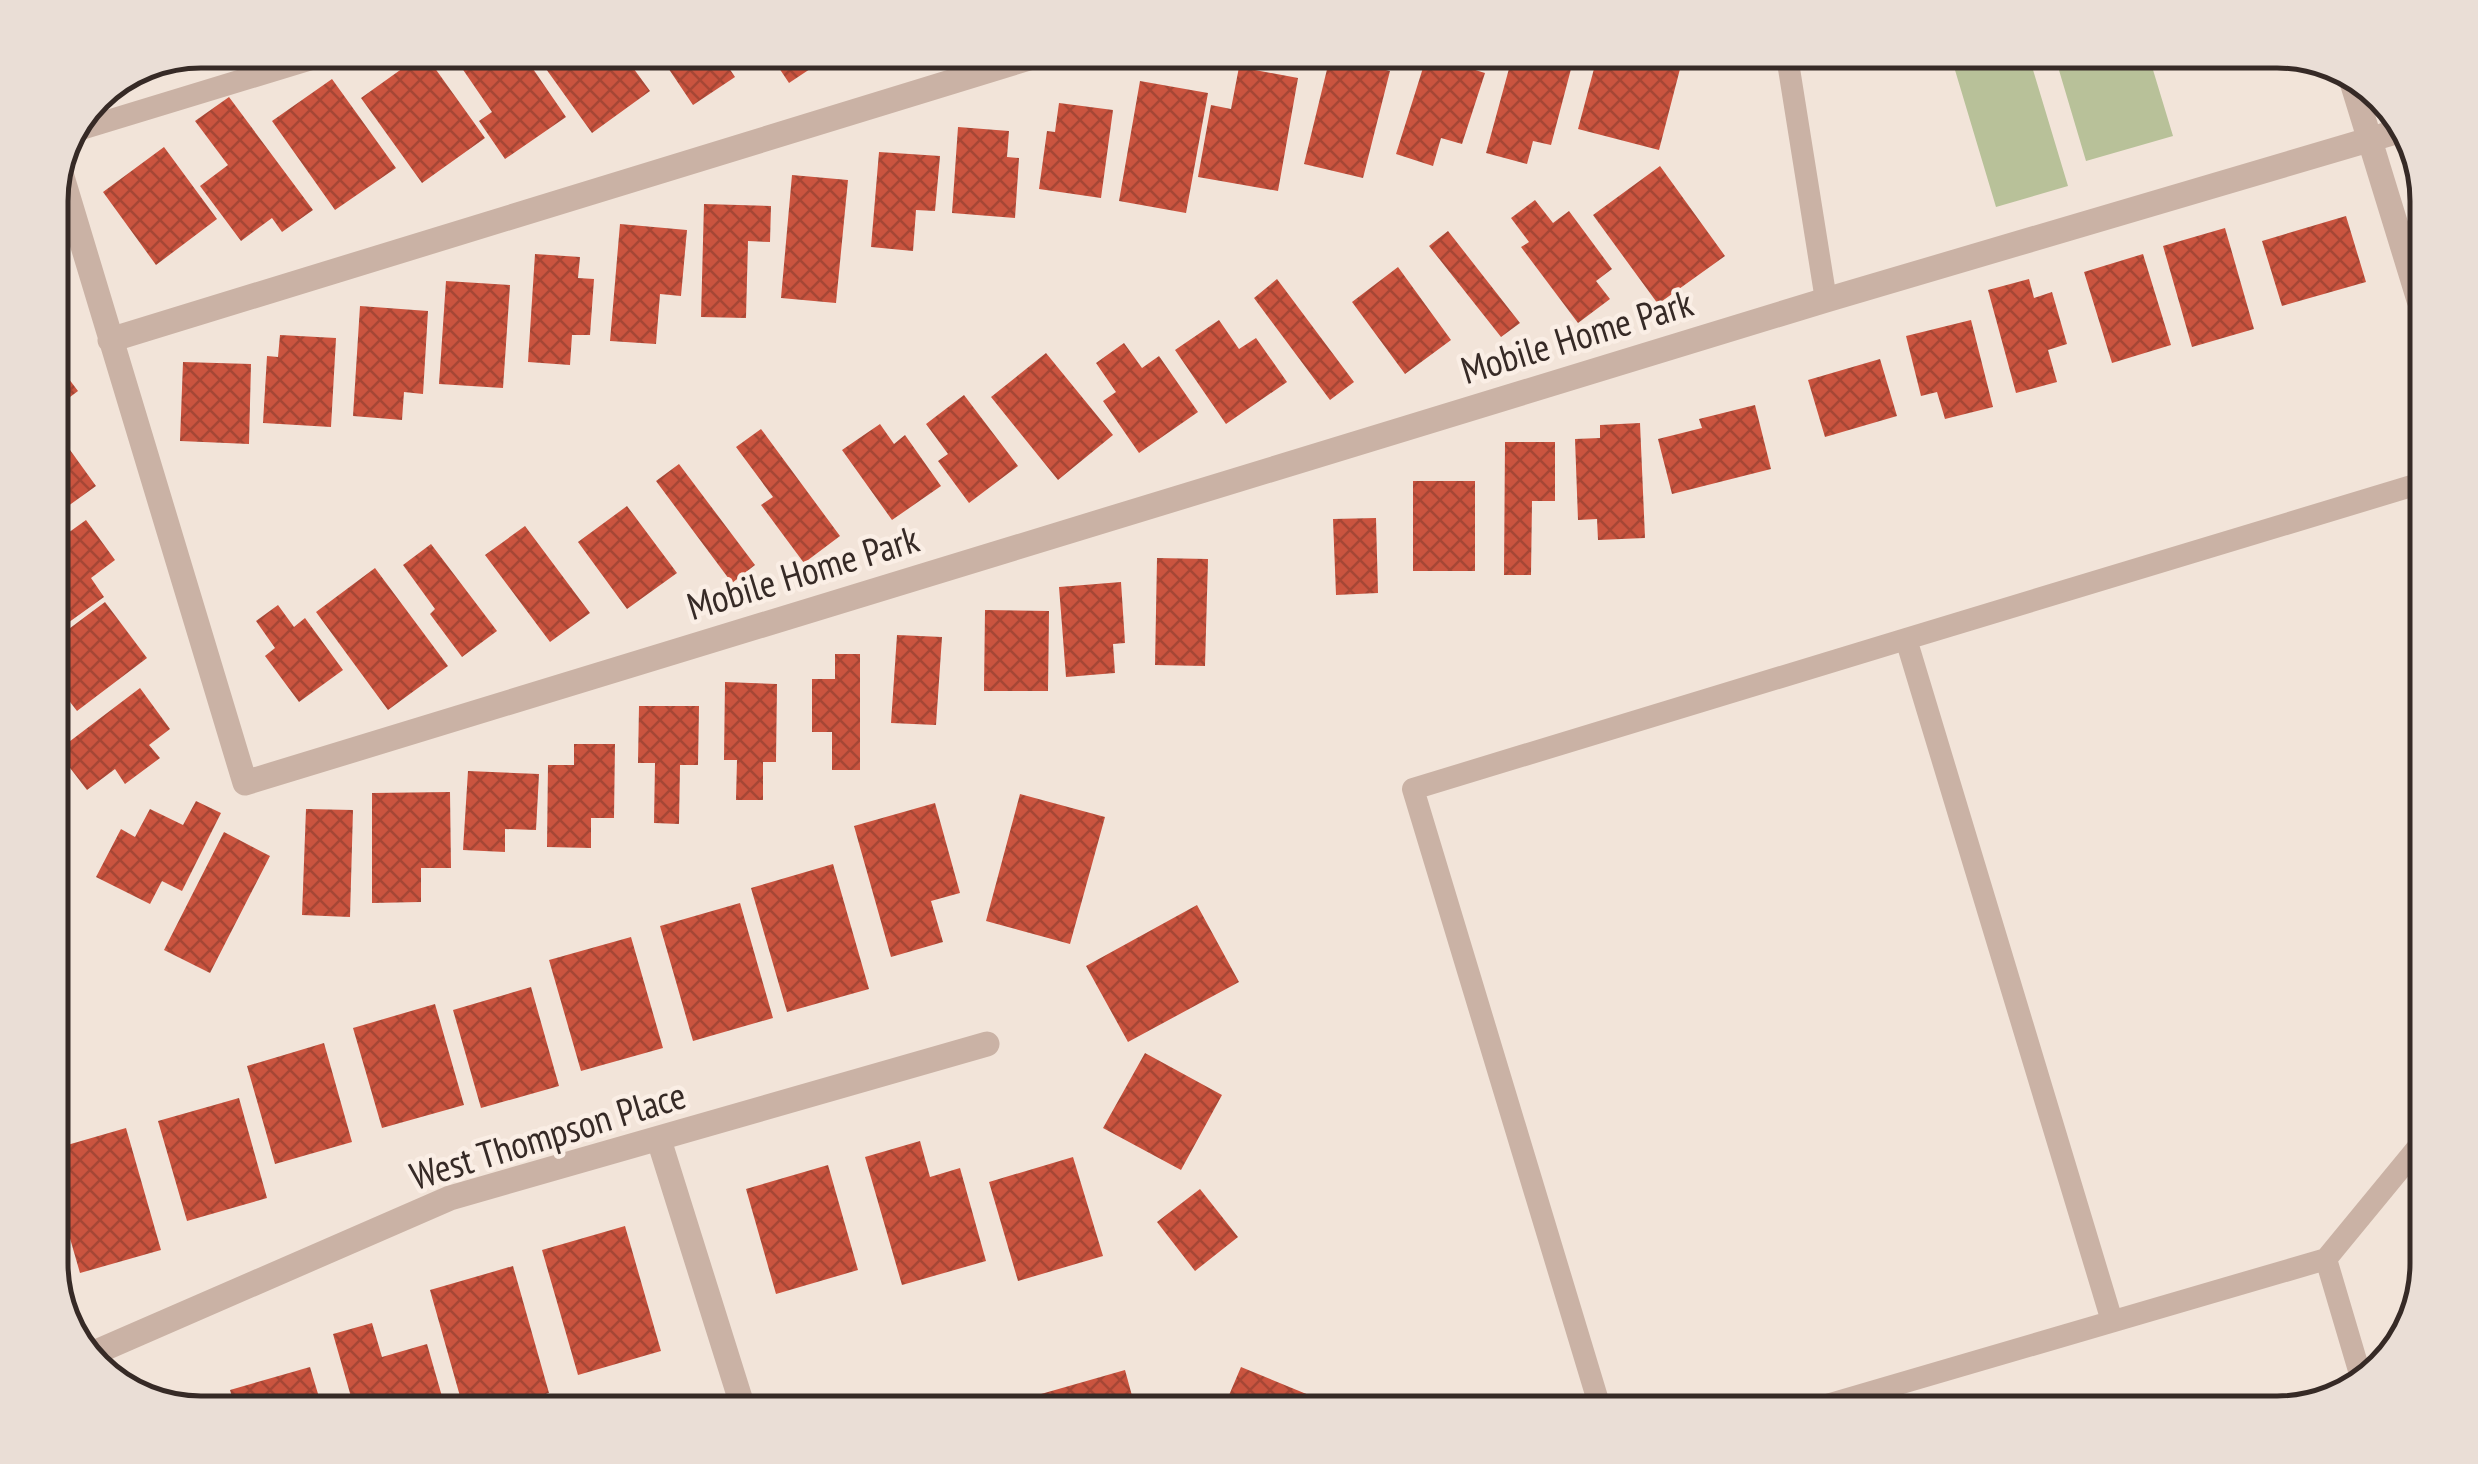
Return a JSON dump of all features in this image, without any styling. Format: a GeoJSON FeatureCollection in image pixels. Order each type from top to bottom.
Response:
{"type":"FeatureCollection","features":[{"type":"Feature","properties":{"kind":"street"},"geometry":{"type":"LineString","coordinates":[[110,340],[1000,67]]}},
{"type":"Feature","properties":{"kind":"street"},"geometry":{"type":"LineString","coordinates":[[2355,92],[2410,271]]}},
{"type":"Feature","properties":{"kind":"street","name":"Mobile Home Park"},"geometry":{"type":"LineString","coordinates":[[68,197],[244,783],[1826,300],[2391,133]]}},
{"type":"Feature","properties":{"kind":"street","name":"West Thompson Place"},"geometry":{"type":"LineString","coordinates":[[100,1351],[450,1198],[987,1044]]}},
{"type":"Feature","properties":{"kind":"street"},"geometry":{"type":"LineString","coordinates":[[659,1140],[739,1396]]}},
{"type":"Feature","properties":{"kind":"lane"},"geometry":{"type":"LineString","coordinates":[[91,126],[285,67]]}},
{"type":"Feature","properties":{"kind":"lane"},"geometry":{"type":"LineString","coordinates":[[1789,67],[1826,300]]}},
{"type":"Feature","properties":{"kind":"lane"},"geometry":{"type":"LineString","coordinates":[[1597,1396],[1413,789],[2410,486]]}},
{"type":"Feature","properties":{"kind":"lane"},"geometry":{"type":"LineString","coordinates":[[1906,639],[2112,1322]]}},
{"type":"Feature","properties":{"kind":"lane"},"geometry":{"type":"LineString","coordinates":[[1858,1396],[2326,1259],[2410,1157]]}},
{"type":"Feature","properties":{"kind":"lane"},"geometry":{"type":"LineString","coordinates":[[2326,1259],[2359,1369]]}},
{"type":"Feature","properties":{"kind":"green space"},"geometry":{"type":"Polygon","coordinates":[[[1954,67],[2032,67],[2068,186],[1996,207],[1954,67]]]}},
{"type":"Feature","properties":{"kind":"green space"},"geometry":{"type":"Polygon","coordinates":[[[2058,67],[2152,67],[2173,136],[2086,161],[2058,67]]]}},
{"type":"Feature","properties":{"kind":"building"},"geometry":{"type":"Polygon","coordinates":[[[404,67],[434,67],[485,138],[422,183],[361,98],[404,67]]]}},
{"type":"Feature","properties":{"kind":"building"},"geometry":{"type":"Polygon","coordinates":[[[461,67],[532,67],[566,117],[505,159],[479,121],[492,112],[461,67]]]}},
{"type":"Feature","properties":{"kind":"building"},"geometry":{"type":"Polygon","coordinates":[[[545,67],[632,67],[650,91],[592,133],[545,67]]]}},
{"type":"Feature","properties":{"kind":"building"},"geometry":{"type":"Polygon","coordinates":[[[667,67],[728,67],[735,77],[693,105],[667,67]]]}},
{"type":"Feature","properties":{"kind":"building"},"geometry":{"type":"Polygon","coordinates":[[[778,67],[813,67],[789,83],[778,67]]]}},
{"type":"Feature","properties":{"kind":"building"},"geometry":{"type":"Polygon","coordinates":[[[1239,67],[1298,78],[1278,191],[1198,177],[1211,105],[1231,109],[1239,67]]]}},
{"type":"Feature","properties":{"kind":"building"},"geometry":{"type":"Polygon","coordinates":[[[1328,67],[1390,71],[1363,178],[1304,164],[1328,67]]]}},
{"type":"Feature","properties":{"kind":"building"},"geometry":{"type":"Polygon","coordinates":[[[1423,67],[1466,67],[1485,73],[1462,144],[1441,138],[1433,166],[1396,154],[1423,67]]]}},
{"type":"Feature","properties":{"kind":"building"},"geometry":{"type":"Polygon","coordinates":[[[1509,67],[1571,69],[1551,145],[1533,141],[1527,164],[1486,153],[1509,67]]]}},
{"type":"Feature","properties":{"kind":"building"},"geometry":{"type":"Polygon","coordinates":[[[1594,67],[1680,69],[1659,150],[1578,129],[1594,67]]]}},
{"type":"Feature","properties":{"kind":"building"},"geometry":{"type":"Polygon","coordinates":[[[332,79],[396,168],[335,210],[272,121],[332,79]]]}},
{"type":"Feature","properties":{"kind":"building"},"geometry":{"type":"Polygon","coordinates":[[[1140,81],[1208,93],[1186,213],[1119,201],[1140,81]]]}},
{"type":"Feature","properties":{"kind":"building"},"geometry":{"type":"Polygon","coordinates":[[[229,97],[313,210],[282,232],[272,218],[241,241],[200,186],[228,165],[195,121],[229,97]]]}},
{"type":"Feature","properties":{"kind":"building"},"geometry":{"type":"Polygon","coordinates":[[[1059,103],[1113,110],[1101,198],[1039,189],[1047,131],[1055,132],[1059,103]]]}},
{"type":"Feature","properties":{"kind":"building"},"geometry":{"type":"Polygon","coordinates":[[[958,127],[1009,131],[1007,157],[1019,158],[1015,218],[952,213],[958,127]]]}},
{"type":"Feature","properties":{"kind":"building"},"geometry":{"type":"Polygon","coordinates":[[[164,147],[217,219],[156,265],[103,192],[164,147]]]}},
{"type":"Feature","properties":{"kind":"building"},"geometry":{"type":"Polygon","coordinates":[[[879,152],[940,156],[935,211],[916,210],[913,251],[871,247],[879,152]]]}},
{"type":"Feature","properties":{"kind":"building"},"geometry":{"type":"Polygon","coordinates":[[[1660,166],[1725,256],[1658,304],[1593,215],[1660,166]]]}},
{"type":"Feature","properties":{"kind":"building"},"geometry":{"type":"Polygon","coordinates":[[[792,175],[848,180],[836,303],[781,298],[792,175]]]}},
{"type":"Feature","properties":{"kind":"building"},"geometry":{"type":"Polygon","coordinates":[[[1535,200],[1553,223],[1569,211],[1612,269],[1596,281],[1610,299],[1578,323],[1521,247],[1529,242],[1511,218],[1535,200]]]}},
{"type":"Feature","properties":{"kind":"building"},"geometry":{"type":"Polygon","coordinates":[[[704,204],[771,206],[770,242],[748,241],[746,318],[701,317],[704,204]]]}},
{"type":"Feature","properties":{"kind":"building"},"geometry":{"type":"Polygon","coordinates":[[[2346,216],[2366,282],[2282,306],[2262,241],[2346,216]]]}},
{"type":"Feature","properties":{"kind":"building"},"geometry":{"type":"Polygon","coordinates":[[[620,224],[687,230],[681,296],[660,294],[656,344],[610,341],[620,224]]]}},
{"type":"Feature","properties":{"kind":"building"},"geometry":{"type":"Polygon","coordinates":[[[2225,228],[2254,329],[2192,347],[2163,246],[2225,228]]]}},
{"type":"Feature","properties":{"kind":"building"},"geometry":{"type":"Polygon","coordinates":[[[1448,231],[1520,323],[1501,337],[1429,246],[1448,231]]]}},
{"type":"Feature","properties":{"kind":"building"},"geometry":{"type":"Polygon","coordinates":[[[535,254],[580,257],[578,278],[594,279],[590,335],[572,335],[570,365],[528,362],[535,254]]]}},
{"type":"Feature","properties":{"kind":"building"},"geometry":{"type":"Polygon","coordinates":[[[2143,254],[2171,345],[2112,363],[2084,272],[2143,254]]]}},
{"type":"Feature","properties":{"kind":"building"},"geometry":{"type":"Polygon","coordinates":[[[1398,267],[1451,340],[1405,374],[1352,302],[1398,267]]]}},
{"type":"Feature","properties":{"kind":"building"},"geometry":{"type":"Polygon","coordinates":[[[1277,279],[1354,382],[1330,400],[1254,298],[1277,279]]]}},
{"type":"Feature","properties":{"kind":"building"},"geometry":{"type":"Polygon","coordinates":[[[2029,279],[2034,298],[2052,292],[2067,344],[2048,350],[2057,382],[2016,393],[1988,290],[2029,279]]]}},
{"type":"Feature","properties":{"kind":"building"},"geometry":{"type":"Polygon","coordinates":[[[446,281],[510,285],[503,388],[439,384],[446,281]]]}},
{"type":"Feature","properties":{"kind":"building"},"geometry":{"type":"Polygon","coordinates":[[[360,306],[428,311],[423,394],[404,392],[402,420],[353,416],[360,306]]]}},
{"type":"Feature","properties":{"kind":"building"},"geometry":{"type":"Polygon","coordinates":[[[1219,320],[1239,349],[1256,338],[1287,382],[1226,424],[1175,350],[1219,320]]]}},
{"type":"Feature","properties":{"kind":"building"},"geometry":{"type":"Polygon","coordinates":[[[1971,320],[1993,407],[1945,419],[1937,392],[1921,396],[1906,336],[1971,320]]]}},
{"type":"Feature","properties":{"kind":"building"},"geometry":{"type":"Polygon","coordinates":[[[280,335],[336,338],[331,427],[263,423],[267,356],[278,357],[280,335]]]}},
{"type":"Feature","properties":{"kind":"building"},"geometry":{"type":"Polygon","coordinates":[[[1124,343],[1142,368],[1159,356],[1198,412],[1139,453],[1103,401],[1116,392],[1096,363],[1124,343]]]}},
{"type":"Feature","properties":{"kind":"building"},"geometry":{"type":"Polygon","coordinates":[[[1046,353],[1113,435],[1058,480],[991,397],[1046,353]]]}},
{"type":"Feature","properties":{"kind":"building"},"geometry":{"type":"Polygon","coordinates":[[[1880,359],[1897,416],[1825,437],[1808,380],[1880,359]]]}},
{"type":"Feature","properties":{"kind":"building"},"geometry":{"type":"Polygon","coordinates":[[[183,362],[251,364],[249,444],[180,441],[183,362]]]}},
{"type":"Feature","properties":{"kind":"building"},"geometry":{"type":"Polygon","coordinates":[[[68,378],[78,391],[68,398],[68,378]]]}},
{"type":"Feature","properties":{"kind":"building"},"geometry":{"type":"Polygon","coordinates":[[[964,395],[1018,466],[969,503],[938,461],[948,454],[926,424],[964,395]]]}},
{"type":"Feature","properties":{"kind":"building"},"geometry":{"type":"Polygon","coordinates":[[[1755,405],[1771,469],[1672,494],[1658,439],[1702,428],[1699,419],[1755,405]]]}},
{"type":"Feature","properties":{"kind":"building"},"geometry":{"type":"Polygon","coordinates":[[[1640,423],[1645,538],[1598,540],[1597,519],[1578,520],[1575,439],[1600,438],[1600,425],[1640,423]]]}},
{"type":"Feature","properties":{"kind":"building"},"geometry":{"type":"Polygon","coordinates":[[[880,424],[894,444],[905,435],[941,486],[892,520],[842,450],[880,424]]]}},
{"type":"Feature","properties":{"kind":"building"},"geometry":{"type":"Polygon","coordinates":[[[761,429],[840,536],[804,563],[761,505],[773,497],[736,447],[761,429]]]}},
{"type":"Feature","properties":{"kind":"building"},"geometry":{"type":"Polygon","coordinates":[[[1505,442],[1555,442],[1555,501],[1532,501],[1531,575],[1504,575],[1505,442]]]}},
{"type":"Feature","properties":{"kind":"building"},"geometry":{"type":"Polygon","coordinates":[[[68,451],[96,486],[68,506],[68,451]]]}},
{"type":"Feature","properties":{"kind":"building"},"geometry":{"type":"Polygon","coordinates":[[[679,464],[755,565],[732,583],[656,481],[679,464]]]}},
{"type":"Feature","properties":{"kind":"building"},"geometry":{"type":"Polygon","coordinates":[[[1413,481],[1475,481],[1475,571],[1413,571],[1413,481]]]}},
{"type":"Feature","properties":{"kind":"building"},"geometry":{"type":"Polygon","coordinates":[[[627,506],[677,573],[627,609],[578,542],[627,506]]]}},
{"type":"Feature","properties":{"kind":"building"},"geometry":{"type":"Polygon","coordinates":[[[1376,518],[1378,593],[1336,595],[1333,519],[1376,518]]]}},
{"type":"Feature","properties":{"kind":"building"},"geometry":{"type":"Polygon","coordinates":[[[86,520],[115,560],[91,578],[104,597],[68,623],[68,533],[86,520]]]}},
{"type":"Feature","properties":{"kind":"building"},"geometry":{"type":"Polygon","coordinates":[[[525,526],[590,613],[550,642],[485,555],[525,526]]]}},
{"type":"Feature","properties":{"kind":"building"},"geometry":{"type":"Polygon","coordinates":[[[431,544],[497,631],[462,657],[430,614],[435,609],[403,565],[431,544]]]}},
{"type":"Feature","properties":{"kind":"building"},"geometry":{"type":"Polygon","coordinates":[[[1157,558],[1208,559],[1205,666],[1155,665],[1157,558]]]}},
{"type":"Feature","properties":{"kind":"building"},"geometry":{"type":"Polygon","coordinates":[[[375,568],[448,666],[388,710],[316,612],[375,568]]]}},
{"type":"Feature","properties":{"kind":"building"},"geometry":{"type":"Polygon","coordinates":[[[1121,582],[1125,643],[1113,644],[1115,673],[1066,677],[1059,587],[1121,582]]]}},
{"type":"Feature","properties":{"kind":"building"},"geometry":{"type":"Polygon","coordinates":[[[105,602],[147,658],[77,711],[68,699],[68,630],[105,602]]]}},
{"type":"Feature","properties":{"kind":"building"},"geometry":{"type":"Polygon","coordinates":[[[278,605],[294,627],[305,618],[343,670],[299,702],[265,656],[275,648],[256,621],[278,605]]]}},
{"type":"Feature","properties":{"kind":"building"},"geometry":{"type":"Polygon","coordinates":[[[985,610],[1049,611],[1048,691],[984,691],[985,610]]]}},
{"type":"Feature","properties":{"kind":"building"},"geometry":{"type":"Polygon","coordinates":[[[897,635],[942,637],[936,725],[891,723],[897,635]]]}},
{"type":"Feature","properties":{"kind":"building"},"geometry":{"type":"Polygon","coordinates":[[[835,654],[860,654],[860,770],[832,770],[832,732],[812,732],[812,679],[835,679],[835,654]]]}},
{"type":"Feature","properties":{"kind":"building"},"geometry":{"type":"Polygon","coordinates":[[[725,682],[777,684],[776,762],[763,762],[763,800],[736,800],[737,760],[724,760],[725,682]]]}},
{"type":"Feature","properties":{"kind":"building"},"geometry":{"type":"Polygon","coordinates":[[[140,688],[170,729],[149,745],[160,758],[125,784],[115,769],[87,790],[68,765],[68,743],[140,688]]]}},
{"type":"Feature","properties":{"kind":"building"},"geometry":{"type":"Polygon","coordinates":[[[639,706],[699,706],[698,765],[680,765],[679,824],[654,823],[655,763],[638,763],[639,706]]]}},
{"type":"Feature","properties":{"kind":"building"},"geometry":{"type":"Polygon","coordinates":[[[574,744],[615,744],[614,818],[591,818],[591,848],[547,847],[548,765],[574,765],[574,744]]]}},
{"type":"Feature","properties":{"kind":"building"},"geometry":{"type":"Polygon","coordinates":[[[468,771],[539,774],[536,830],[505,829],[505,852],[463,850],[468,771]]]}},
{"type":"Feature","properties":{"kind":"building"},"geometry":{"type":"Polygon","coordinates":[[[450,792],[451,868],[421,868],[421,902],[372,903],[372,793],[450,792]]]}},
{"type":"Feature","properties":{"kind":"building"},"geometry":{"type":"Polygon","coordinates":[[[1020,794],[1105,817],[1070,944],[986,921],[1020,794]]]}},
{"type":"Feature","properties":{"kind":"building"},"geometry":{"type":"Polygon","coordinates":[[[196,801],[221,813],[182,891],[162,881],[150,904],[96,877],[121,829],[135,837],[150,809],[183,825],[196,801]]]}},
{"type":"Feature","properties":{"kind":"building"},"geometry":{"type":"Polygon","coordinates":[[[935,803],[960,893],[931,901],[943,942],[891,957],[854,826],[935,803]]]}},
{"type":"Feature","properties":{"kind":"building"},"geometry":{"type":"Polygon","coordinates":[[[306,809],[353,810],[350,917],[302,915],[306,809]]]}},
{"type":"Feature","properties":{"kind":"building"},"geometry":{"type":"Polygon","coordinates":[[[224,832],[270,856],[210,973],[164,950],[224,832]]]}},
{"type":"Feature","properties":{"kind":"building"},"geometry":{"type":"Polygon","coordinates":[[[833,864],[869,989],[787,1012],[751,888],[833,864]]]}},
{"type":"Feature","properties":{"kind":"building"},"geometry":{"type":"Polygon","coordinates":[[[740,903],[773,1018],[693,1041],[660,926],[740,903]]]}},
{"type":"Feature","properties":{"kind":"building"},"geometry":{"type":"Polygon","coordinates":[[[1197,905],[1239,982],[1128,1042],[1086,966],[1197,905]]]}},
{"type":"Feature","properties":{"kind":"building"},"geometry":{"type":"Polygon","coordinates":[[[631,937],[663,1048],[581,1071],[549,960],[631,937]]]}},
{"type":"Feature","properties":{"kind":"building"},"geometry":{"type":"Polygon","coordinates":[[[531,987],[559,1086],[481,1108],[453,1010],[531,987]]]}},
{"type":"Feature","properties":{"kind":"building"},"geometry":{"type":"Polygon","coordinates":[[[435,1004],[464,1105],[382,1128],[353,1028],[435,1004]]]}},
{"type":"Feature","properties":{"kind":"building"},"geometry":{"type":"Polygon","coordinates":[[[324,1043],[352,1142],[275,1164],[247,1066],[324,1043]]]}},
{"type":"Feature","properties":{"kind":"building"},"geometry":{"type":"Polygon","coordinates":[[[1145,1053],[1222,1095],[1181,1170],[1103,1128],[1145,1053]]]}},
{"type":"Feature","properties":{"kind":"building"},"geometry":{"type":"Polygon","coordinates":[[[239,1098],[267,1198],[187,1221],[158,1121],[239,1098]]]}},
{"type":"Feature","properties":{"kind":"building"},"geometry":{"type":"Polygon","coordinates":[[[126,1128],[161,1250],[80,1273],[68,1231],[68,1145],[126,1128]]]}},
{"type":"Feature","properties":{"kind":"building"},"geometry":{"type":"Polygon","coordinates":[[[920,1141],[930,1177],[960,1168],[986,1261],[902,1285],[865,1157],[920,1141]]]}},
{"type":"Feature","properties":{"kind":"building"},"geometry":{"type":"Polygon","coordinates":[[[1073,1157],[1103,1256],[1018,1281],[989,1182],[1073,1157]]]}},
{"type":"Feature","properties":{"kind":"building"},"geometry":{"type":"Polygon","coordinates":[[[828,1165],[858,1270],[776,1294],[746,1189],[828,1165]]]}},
{"type":"Feature","properties":{"kind":"building"},"geometry":{"type":"Polygon","coordinates":[[[1200,1189],[1238,1237],[1195,1271],[1157,1222],[1200,1189]]]}},
{"type":"Feature","properties":{"kind":"building"},"geometry":{"type":"Polygon","coordinates":[[[625,1226],[661,1351],[578,1375],[542,1250],[625,1226]]]}},
{"type":"Feature","properties":{"kind":"building"},"geometry":{"type":"Polygon","coordinates":[[[513,1266],[549,1393],[460,1396],[430,1290],[513,1266]]]}},
{"type":"Feature","properties":{"kind":"building"},"geometry":{"type":"Polygon","coordinates":[[[372,1323],[382,1357],[427,1344],[442,1396],[351,1396],[333,1334],[372,1323]]]}},
{"type":"Feature","properties":{"kind":"building"},"geometry":{"type":"Polygon","coordinates":[[[310,1367],[319,1396],[232,1396],[230,1390],[310,1367]]]}},
{"type":"Feature","properties":{"kind":"building"},"geometry":{"type":"Polygon","coordinates":[[[1241,1367],[1311,1396],[1229,1396],[1241,1367]]]}},
{"type":"Feature","properties":{"kind":"building"},"geometry":{"type":"Polygon","coordinates":[[[1125,1370],[1132,1396],[1042,1396],[1125,1370]]]}}]}
